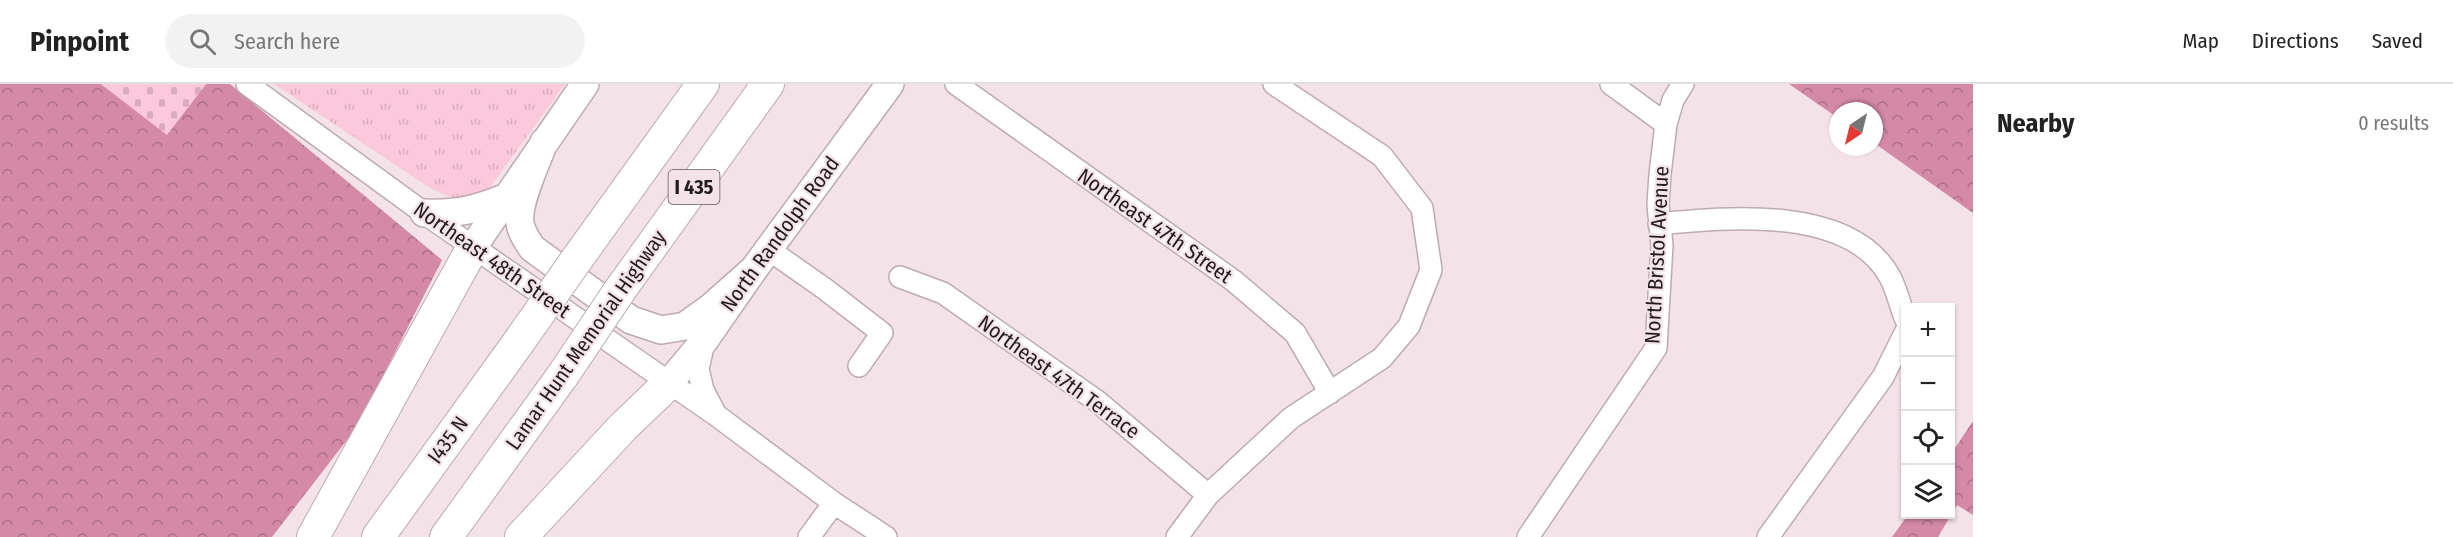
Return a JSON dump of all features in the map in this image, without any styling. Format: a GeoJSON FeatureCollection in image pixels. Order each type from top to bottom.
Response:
{"type":"FeatureCollection","features":[{"type":"Feature","properties":{"kind":"highway","name":"I435 N"},"geometry":{"type":"LineString","coordinates":[[378,537],[703,84]]}},
{"type":"Feature","properties":{"kind":"highway","name":"Lamar Hunt Memorial Highway"},"geometry":{"type":"LineString","coordinates":[[446,537],[768,84]]}},
{"type":"Feature","properties":{"kind":"highway"},"geometry":{"type":"LineString","coordinates":[[313,537],[473,247]]}},
{"type":"Feature","properties":{"kind":"highway"},"geometry":{"type":"LineString","coordinates":[[521,537],[623,427],[669,383]]}},
{"type":"Feature","properties":{"kind":"main road"},"geometry":{"type":"LineString","coordinates":[[473,247],[585,84]]}},
{"type":"Feature","properties":{"kind":"main road","name":"North Randolph Road"},"geometry":{"type":"LineString","coordinates":[[669,383],[704,341],[761,259],[890,84]]}},
{"type":"Feature","properties":{"kind":"main road"},"geometry":{"type":"LineString","coordinates":[[544,142],[523,200],[519,222],[523,234],[532,248],[631,320],[661,330],[684,326],[710,308],[761,259]]}},
{"type":"Feature","properties":{"kind":"main road"},"geometry":{"type":"LineString","coordinates":[[424,213],[455,214],[480,208],[507,197]]}},
{"type":"Feature","properties":{"kind":"street","name":"Northeast 48th Street"},"geometry":{"type":"LineString","coordinates":[[247,84],[424,213],[716,415],[834,503],[886,537]]}},
{"type":"Feature","properties":{"kind":"street","name":"Northeast 47th Street"},"geometry":{"type":"LineString","coordinates":[[956,84],[1234,281],[1295,333],[1330,393]]}},
{"type":"Feature","properties":{"kind":"street"},"geometry":{"type":"LineString","coordinates":[[1178,537],[1208,495],[1291,418],[1382,358],[1409,326],[1431,270],[1422,208],[1382,156],[1274,84]]}},
{"type":"Feature","properties":{"kind":"street"},"geometry":{"type":"LineString","coordinates":[[1611,84],[1666,124]]}},
{"type":"Feature","properties":{"kind":"street","name":"North Bristol Avenue"},"geometry":{"type":"LineString","coordinates":[[1528,537],[1656,348],[1662,245],[1659,224],[1660,174],[1666,124],[1673,100],[1683,84]]}},
{"type":"Feature","properties":{"kind":"street"},"geometry":{"type":"LineString","coordinates":[[1659,224],[1720,218],[1817,226],[1840,234],[1861,246],[1883,268],[1889,276],[1901,309]]}},
{"type":"Feature","properties":{"kind":"street"},"geometry":{"type":"LineString","coordinates":[[761,259],[882,333],[859,366]]}},
{"type":"Feature","properties":{"kind":"street","name":"Northeast 47th Terrace"},"geometry":{"type":"LineString","coordinates":[[900,277],[943,293],[1097,401],[1208,495]]}},
{"type":"Feature","properties":{"kind":"street"},"geometry":{"type":"LineString","coordinates":[[1768,537],[1883,377],[1901,339]]}},
{"type":"Feature","properties":{"kind":"street"},"geometry":{"type":"LineString","coordinates":[[704,341],[698,369],[703,390],[716,415]]}},
{"type":"Feature","properties":{"kind":"street"},"geometry":{"type":"LineString","coordinates":[[809,537],[834,503]]}},
{"type":"Feature","properties":{"kind":"green space"},"geometry":{"type":"Polygon","coordinates":[[[0,84],[101,84],[167,134],[206,84],[230,84],[442,260],[357,427],[272,537],[0,537],[0,84]]]}},
{"type":"Feature","properties":{"kind":"green space"},"geometry":{"type":"Polygon","coordinates":[[[101,84],[206,84],[167,135],[101,84]]]}},
{"type":"Feature","properties":{"kind":"green space"},"geometry":{"type":"Polygon","coordinates":[[[274,84],[565,84],[488,190],[474,200],[454,199],[430,188],[274,84]]]}},
{"type":"Feature","properties":{"kind":"green space"},"geometry":{"type":"Polygon","coordinates":[[[1789,84],[1973,84],[1973,213],[1883,149],[1883,102],[1829,102],[1829,112],[1789,84]]]}},
{"type":"Feature","properties":{"kind":"green space"},"geometry":{"type":"Polygon","coordinates":[[[1973,421],[1973,515],[1957,505],[1955,508],[1955,448],[1973,421]]]}},
{"type":"Feature","properties":{"kind":"green space"},"geometry":{"type":"Polygon","coordinates":[[[1905,519],[1949,519],[1938,537],[1892,537],[1905,519]]]}}]}
